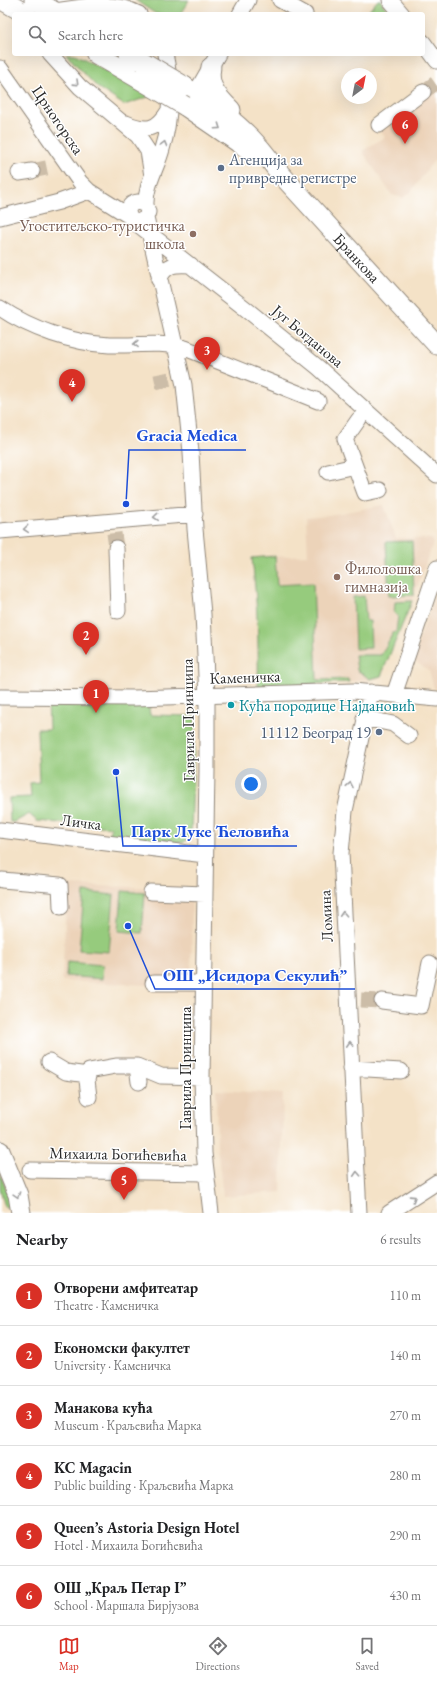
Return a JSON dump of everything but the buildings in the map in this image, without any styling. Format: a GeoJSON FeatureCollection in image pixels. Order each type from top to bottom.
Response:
{"type":"FeatureCollection","features":[{"type":"Feature","properties":{"kind":"main road"},"geometry":{"type":"LineString","coordinates":[[34,0],[54,12]]}},
{"type":"Feature","properties":{"kind":"main road","name":"Бранкова"},"geometry":{"type":"LineString","coordinates":[[103,56],[137,65],[224,132],[277,170]]}},
{"type":"Feature","properties":{"kind":"main road"},"geometry":{"type":"LineString","coordinates":[[215,61],[209,76],[212,89],[240,119],[250,135]]}},
{"type":"Feature","properties":{"kind":"main road","name":"Бранкова"},"geometry":{"type":"LineString","coordinates":[[183,99],[250,135],[277,170],[437,345]]}},
{"type":"Feature","properties":{"kind":"main road"},"geometry":{"type":"LineString","coordinates":[[0,1151],[18,1196],[21,1213]]}},
{"type":"Feature","properties":{"kind":"street"},"geometry":{"type":"LineString","coordinates":[[241,12],[248,0]]}},
{"type":"Feature","properties":{"kind":"street"},"geometry":{"type":"LineString","coordinates":[[280,0],[301,12]]}},
{"type":"Feature","properties":{"kind":"street"},"geometry":{"type":"LineString","coordinates":[[390,0],[400,12]]}},
{"type":"Feature","properties":{"kind":"street"},"geometry":{"type":"LineString","coordinates":[[60,12],[95,4],[127,8],[135,12]]}},
{"type":"Feature","properties":{"kind":"street"},"geometry":{"type":"LineString","coordinates":[[425,45],[437,61]]}},
{"type":"Feature","properties":{"kind":"street"},"geometry":{"type":"LineString","coordinates":[[52,56],[80,87],[125,123],[138,136],[148,151],[152,176]]}},
{"type":"Feature","properties":{"kind":"street"},"geometry":{"type":"LineString","coordinates":[[166,56],[169,92],[183,99]]}},
{"type":"Feature","properties":{"kind":"street"},"geometry":{"type":"LineString","coordinates":[[125,123],[140,128],[158,125],[183,99],[215,61]]}},
{"type":"Feature","properties":{"kind":"street","name":"Црногорска"},"geometry":{"type":"LineString","coordinates":[[0,68],[66,165],[89,191],[115,206]]}},
{"type":"Feature","properties":{"kind":"street"},"geometry":{"type":"LineString","coordinates":[[379,125],[423,92]]}},
{"type":"Feature","properties":{"kind":"street"},"geometry":{"type":"LineString","coordinates":[[140,211],[164,142],[183,99]]}},
{"type":"Feature","properties":{"kind":"street"},"geometry":{"type":"LineString","coordinates":[[51,167],[66,165]]}},
{"type":"Feature","properties":{"kind":"street"},"geometry":{"type":"LineString","coordinates":[[0,216],[59,202],[89,191]]}},
{"type":"Feature","properties":{"kind":"street","name":"Југ Богданова"},"geometry":{"type":"LineString","coordinates":[[115,206],[140,211],[191,265],[344,389],[437,475]]}},
{"type":"Feature","properties":{"kind":"street","name":"Гаврила Принципа"},"geometry":{"type":"LineString","coordinates":[[140,211],[159,280],[184,385],[203,614],[207,697],[202,1077],[204,1153],[210,1213]]}},
{"type":"Feature","properties":{"kind":"street"},"geometry":{"type":"LineString","coordinates":[[159,280],[165,269],[170,265],[191,265]]}},
{"type":"Feature","properties":{"kind":"street"},"geometry":{"type":"LineString","coordinates":[[0,308],[35,326],[74,340],[109,345],[164,343],[175,345],[318,401]]}},
{"type":"Feature","properties":{"kind":"street"},"geometry":{"type":"LineString","coordinates":[[359,419],[345,439],[365,493],[380,490]]}},
{"type":"Feature","properties":{"kind":"street"},"geometry":{"type":"LineString","coordinates":[[328,472],[355,466]]}},
{"type":"Feature","properties":{"kind":"street"},"geometry":{"type":"LineString","coordinates":[[0,531],[113,527],[194,514]]}},
{"type":"Feature","properties":{"kind":"street"},"geometry":{"type":"LineString","coordinates":[[116,548],[118,611]]}},
{"type":"Feature","properties":{"kind":"street"},"geometry":{"type":"LineString","coordinates":[[394,695],[437,568]]}},
{"type":"Feature","properties":{"kind":"street","name":"Каменичка"},"geometry":{"type":"LineString","coordinates":[[0,698],[207,697],[371,692],[437,699]]}},
{"type":"Feature","properties":{"kind":"street","name":"Ломина"},"geometry":{"type":"LineString","coordinates":[[359,1213],[351,1068],[354,1000],[341,853],[345,811],[364,718],[371,692]]}},
{"type":"Feature","properties":{"kind":"street"},"geometry":{"type":"LineString","coordinates":[[0,703],[14,705],[18,703],[38,702],[38,706]]}},
{"type":"Feature","properties":{"kind":"street"},"geometry":{"type":"LineString","coordinates":[[364,718],[393,724],[409,736]]}},
{"type":"Feature","properties":{"kind":"street","name":"Личка"},"geometry":{"type":"LineString","coordinates":[[0,830],[205,855]]}},
{"type":"Feature","properties":{"kind":"street"},"geometry":{"type":"LineString","coordinates":[[2,880],[60,885],[61,907]]}},
{"type":"Feature","properties":{"kind":"street"},"geometry":{"type":"LineString","coordinates":[[151,892],[205,894]]}},
{"type":"Feature","properties":{"kind":"street"},"geometry":{"type":"LineString","coordinates":[[382,1001],[421,1006],[430,963]]}},
{"type":"Feature","properties":{"kind":"street"},"geometry":{"type":"LineString","coordinates":[[153,983],[204,983]]}},
{"type":"Feature","properties":{"kind":"street"},"geometry":{"type":"LineString","coordinates":[[49,1062],[66,1072],[88,1075]]}},
{"type":"Feature","properties":{"kind":"street"},"geometry":{"type":"LineString","coordinates":[[89,1097],[89,1071],[97,1068],[137,1066],[161,1076],[202,1077]]}},
{"type":"Feature","properties":{"kind":"street"},"geometry":{"type":"LineString","coordinates":[[137,1066],[139,1082]]}},
{"type":"Feature","properties":{"kind":"street"},"geometry":{"type":"LineString","coordinates":[[351,1068],[401,1072]]}},
{"type":"Feature","properties":{"kind":"street","name":"Михаила Богићевића"},"geometry":{"type":"LineString","coordinates":[[30,1170],[206,1173]]}},
{"type":"Feature","properties":{"kind":"street"},"geometry":{"type":"LineString","coordinates":[[389,1213],[437,1182]]}},
{"type":"Feature","properties":{"kind":"shaded area"},"geometry":{"type":"Polygon","coordinates":[[[437,88],[437,156],[411,192],[403,198],[392,195],[362,151],[385,137],[381,130],[437,88]]]}},
{"type":"Feature","properties":{"kind":"shaded area","name":"Филолошка гимназија"},"geometry":{"type":"Polygon","coordinates":[[[384,505],[396,538],[432,539],[433,543],[412,601],[381,676],[376,679],[349,682],[258,687],[259,653],[252,558],[308,555],[306,517],[329,515],[384,505]]]}},
{"type":"Feature","properties":{"kind":"shaded area"},"geometry":{"type":"Polygon","coordinates":[[[437,590],[437,689],[434,688],[429,671],[412,659],[437,590]]]}},
{"type":"Feature","properties":{"kind":"shaded area"},"geometry":{"type":"Polygon","coordinates":[[[67,885],[192,889],[191,987],[62,981],[67,885]]]}},
{"type":"Feature","properties":{"kind":"shaded area"},"geometry":{"type":"Polygon","coordinates":[[[216,1090],[283,1094],[281,1192],[223,1196],[217,1146],[216,1090]]]}},
{"type":"Feature","properties":{"kind":"green space"},"geometry":{"type":"Polygon","coordinates":[[[135,0],[189,0],[181,12],[153,12],[135,0]]]}},
{"type":"Feature","properties":{"kind":"green space"},"geometry":{"type":"Polygon","coordinates":[[[378,0],[380,0],[389,12],[368,12],[378,0]]]}},
{"type":"Feature","properties":{"kind":"green space"},"geometry":{"type":"Polygon","coordinates":[[[68,56],[79,56],[148,93],[148,97],[124,105],[97,87],[68,56]]]}},
{"type":"Feature","properties":{"kind":"green space"},"geometry":{"type":"Polygon","coordinates":[[[412,541],[414,595],[389,596],[386,542],[412,541]]]}},
{"type":"Feature","properties":{"kind":"green space"},"geometry":{"type":"Polygon","coordinates":[[[275,556],[277,585],[313,583],[317,680],[348,679],[349,682],[258,687],[257,622],[252,558],[275,556]]]}},
{"type":"Feature","properties":{"kind":"green space"},"geometry":{"type":"Polygon","coordinates":[[[364,596],[366,621],[370,621],[371,648],[355,649],[353,597],[364,596]]]}},
{"type":"Feature","properties":{"kind":"green space"},"geometry":{"type":"Polygon","coordinates":[[[412,601],[381,676],[370,679],[357,670],[355,655],[381,655],[393,633],[396,632],[398,616],[394,613],[395,602],[412,601]]]}},
{"type":"Feature","properties":{"kind":"green space"},"geometry":{"type":"Polygon","coordinates":[[[48,699],[156,703],[149,708],[150,715],[195,716],[191,835],[183,843],[110,835],[111,827],[37,821],[29,814],[15,822],[10,822],[9,798],[31,797],[30,783],[39,782],[37,729],[49,729],[48,699]]]}},
{"type":"Feature","properties":{"kind":"green space"},"geometry":{"type":"Polygon","coordinates":[[[122,891],[145,893],[142,933],[119,931],[122,891]]]}},
{"type":"Feature","properties":{"kind":"green space"},"geometry":{"type":"Polygon","coordinates":[[[84,892],[114,895],[109,952],[79,950],[84,892]]]}},
{"type":"Feature","properties":{"kind":"green space"},"geometry":{"type":"Polygon","coordinates":[[[67,962],[103,965],[102,979],[66,976],[67,962]]]}},
{"type":"Feature","properties":{"kind":"green space"},"geometry":{"type":"Polygon","coordinates":[[[0,1172],[12,1206],[5,1207],[0,1189],[0,1172]]]}},
{"type":"Feature","properties":{"kind":"tunnel"},"geometry":{"type":"LineString","coordinates":[[423,92],[437,82]]}},
{"type":"Feature","properties":{"kind":"tunnel"},"geometry":{"type":"LineString","coordinates":[[32,171],[51,167]]}},
{"type":"Feature","properties":{"kind":"tunnel"},"geometry":{"type":"LineString","coordinates":[[155,382],[170,379]]}},
{"type":"Feature","properties":{"kind":"tunnel"},"geometry":{"type":"LineString","coordinates":[[114,533],[116,548]]}},
{"type":"Feature","properties":{"kind":"tunnel"},"geometry":{"type":"LineString","coordinates":[[361,1000],[382,1001]]}},
{"type":"Feature","properties":{"kind":"place","name":"ОШ „Краљ Петар I”"},"geometry":{"type":"Point","coordinates":[405,144]}},
{"type":"Feature","properties":{"kind":"place","name":"Агенција за привредне регистре"},"geometry":{"type":"Point","coordinates":[221,168]}},
{"type":"Feature","properties":{"kind":"place","name":"Угоститељско-туристичка школа"},"geometry":{"type":"Point","coordinates":[193,234]}},
{"type":"Feature","properties":{"kind":"place","name":"Манакова кућа"},"geometry":{"type":"Point","coordinates":[207,370]}},
{"type":"Feature","properties":{"kind":"place","name":"KC Magacin"},"geometry":{"type":"Point","coordinates":[72,402]}},
{"type":"Feature","properties":{"kind":"place","name":"Gracia Medica"},"geometry":{"type":"Point","coordinates":[126,504]}},
{"type":"Feature","properties":{"kind":"place","name":"Филолошка гимназија"},"geometry":{"type":"Point","coordinates":[337,577]}},
{"type":"Feature","properties":{"kind":"place","name":"Економски факултет"},"geometry":{"type":"Point","coordinates":[86,655]}},
{"type":"Feature","properties":{"kind":"place","name":"Кућа породице Најдановић"},"geometry":{"type":"Point","coordinates":[231,705]}},
{"type":"Feature","properties":{"kind":"place","name":"Отворени амфитеатар"},"geometry":{"type":"Point","coordinates":[96,713]}},
{"type":"Feature","properties":{"kind":"place","name":"11112 Београд 19"},"geometry":{"type":"Point","coordinates":[379,732]}},
{"type":"Feature","properties":{"kind":"place","name":"Парк Луке Ћеловића"},"geometry":{"type":"Point","coordinates":[116,772]}},
{"type":"Feature","properties":{"kind":"place","name":"ОШ „Исидора Секулић”"},"geometry":{"type":"Point","coordinates":[128,926]}},
{"type":"Feature","properties":{"kind":"place","name":"Queen’s Astoria Design Hotel"},"geometry":{"type":"Point","coordinates":[124,1200]}}]}
